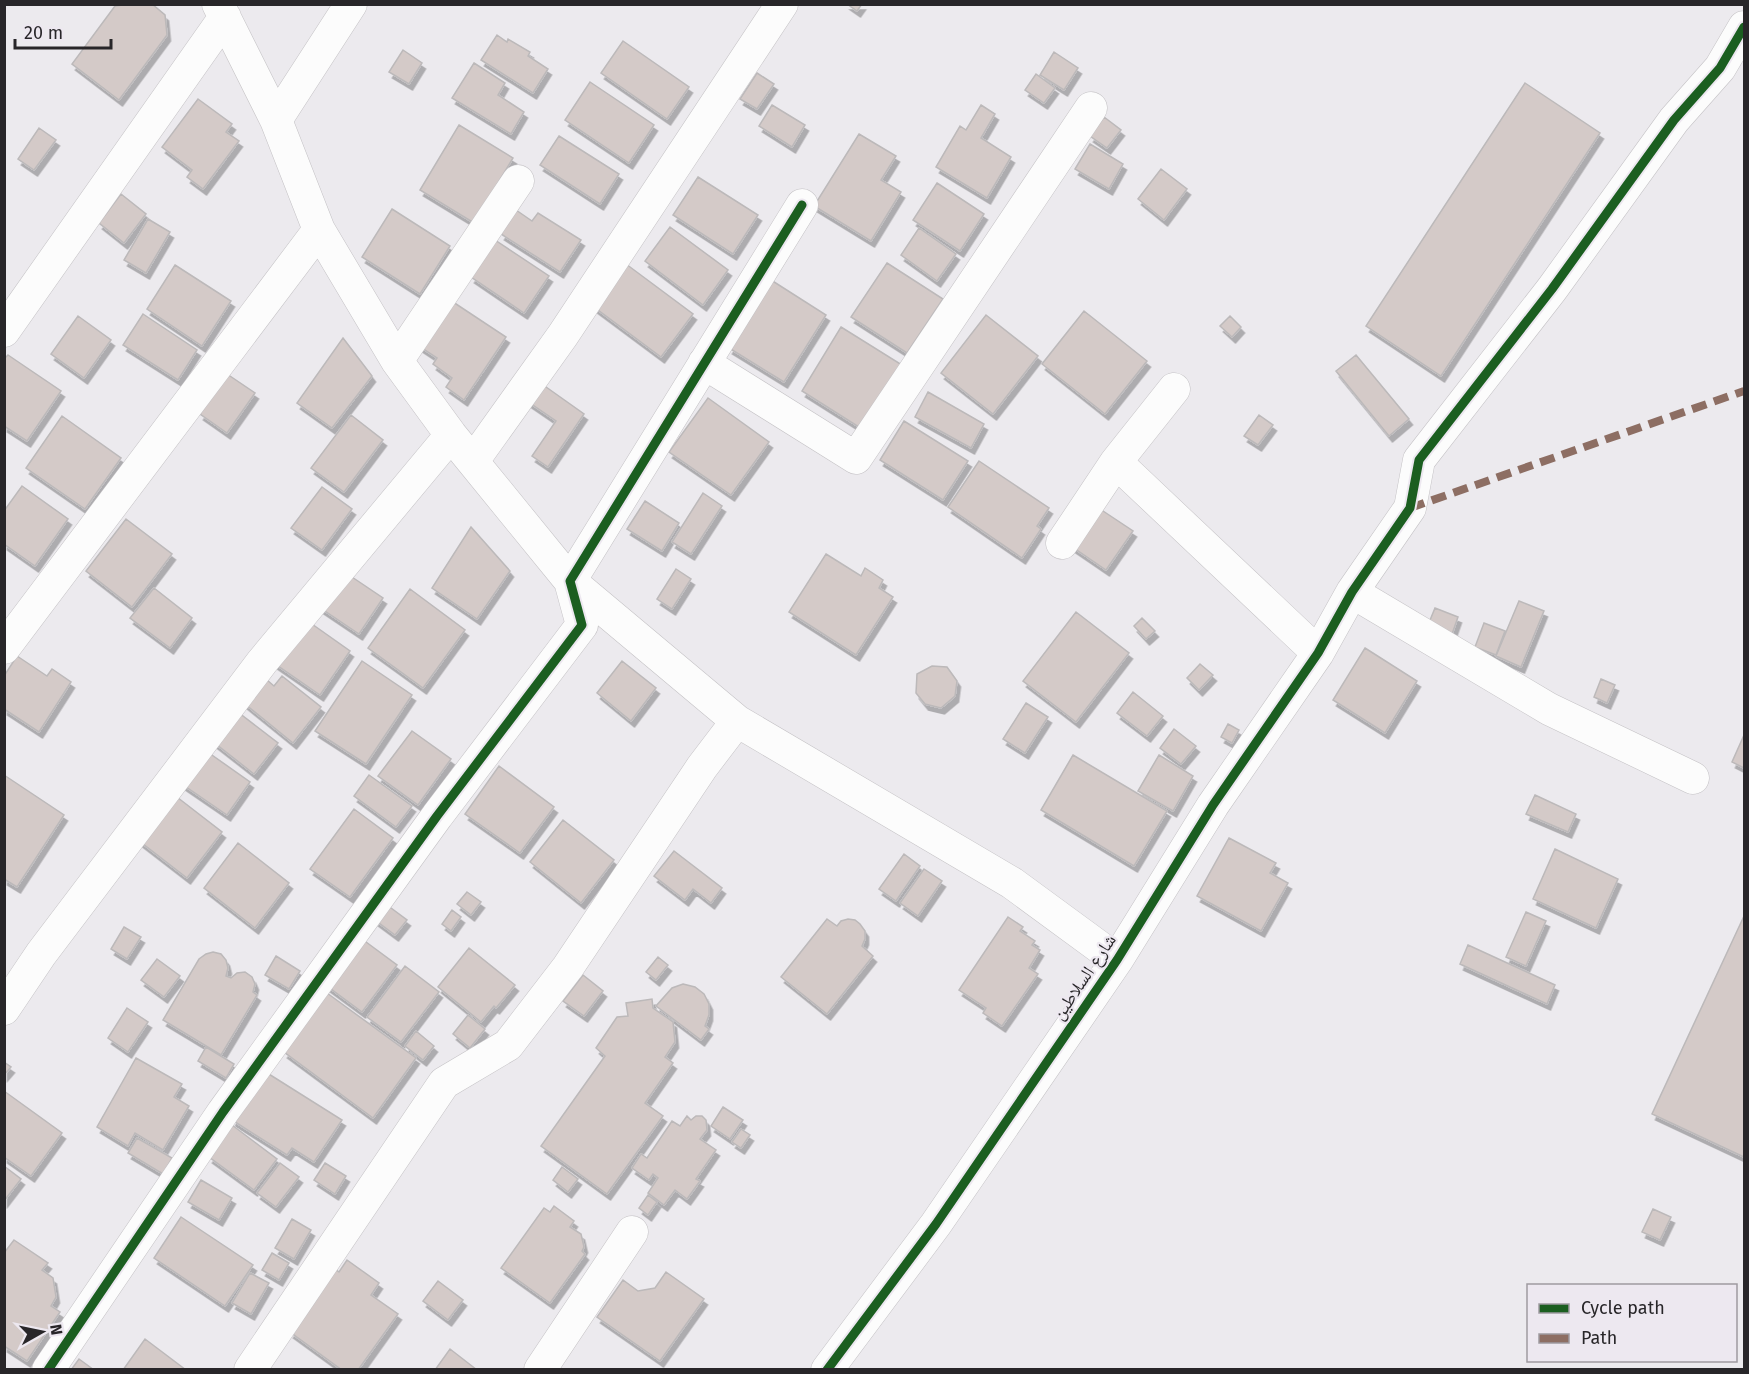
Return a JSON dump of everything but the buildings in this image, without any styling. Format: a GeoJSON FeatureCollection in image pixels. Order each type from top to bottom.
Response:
{"type":"FeatureCollection","features":[{"type":"Feature","properties":{"kind":"street"},"geometry":{"type":"LineString","coordinates":[[276,120],[351,4]]}},
{"type":"Feature","properties":{"kind":"street"},"geometry":{"type":"LineString","coordinates":[[473,461],[563,335],[782,4]]}},
{"type":"Feature","properties":{"kind":"street"},"geometry":{"type":"LineString","coordinates":[[4,331],[221,11],[276,120],[319,230],[397,361],[451,435],[570,581],[737,721],[1012,883],[1117,960]]}},
{"type":"Feature","properties":{"kind":"street","name":"شارع السلاطين"},"geometry":{"type":"LineString","coordinates":[[827,1370],[936,1224],[1117,960],[1213,805],[1318,653],[1352,592],[1410,508],[1419,460],[1552,290],[1674,120],[1732,73],[1744,27]]}},
{"type":"Feature","properties":{"kind":"street"},"geometry":{"type":"LineString","coordinates":[[704,363],[856,458],[1091,108]]}},
{"type":"Feature","properties":{"kind":"street"},"geometry":{"type":"LineString","coordinates":[[397,361],[518,181]]}},
{"type":"Feature","properties":{"kind":"street"},"geometry":{"type":"LineString","coordinates":[[48,1370],[223,1112],[438,816],[582,625],[570,581],[802,205]]}},
{"type":"Feature","properties":{"kind":"street"},"geometry":{"type":"LineString","coordinates":[[4,648],[319,230]]}},
{"type":"Feature","properties":{"kind":"street"},"geometry":{"type":"LineString","coordinates":[[1062,543],[1116,462],[1174,389]]}},
{"type":"Feature","properties":{"kind":"street"},"geometry":{"type":"LineString","coordinates":[[4,1010],[41,954],[262,662],[451,435]]}},
{"type":"Feature","properties":{"kind":"street"},"geometry":{"type":"LineString","coordinates":[[1116,462],[1318,653]]}},
{"type":"Feature","properties":{"kind":"street"},"geometry":{"type":"LineString","coordinates":[[1352,592],[1549,709],[1693,778]]}},
{"type":"Feature","properties":{"kind":"street"},"geometry":{"type":"LineString","coordinates":[[250,1370],[444,1083],[508,1045],[568,967],[702,766],[737,721]]}},
{"type":"Feature","properties":{"kind":"street"},"geometry":{"type":"LineString","coordinates":[[540,1370],[632,1232]]}},
{"type":"Feature","properties":{"kind":"marked path"},"geometry":{"type":"LineString","coordinates":[[1410,508],[1744,391]]}},
{"type":"Feature","properties":{"kind":"cycle path"},"geometry":{"type":"LineString","coordinates":[[827,1370],[936,1224],[1117,960],[1213,805],[1318,653],[1352,592],[1410,508],[1419,460],[1552,289],[1674,120],[1720,68],[1744,27]]}},
{"type":"Feature","properties":{"kind":"cycle path"},"geometry":{"type":"LineString","coordinates":[[48,1370],[223,1112],[437,816],[582,625],[570,581],[802,205]]}}]}
